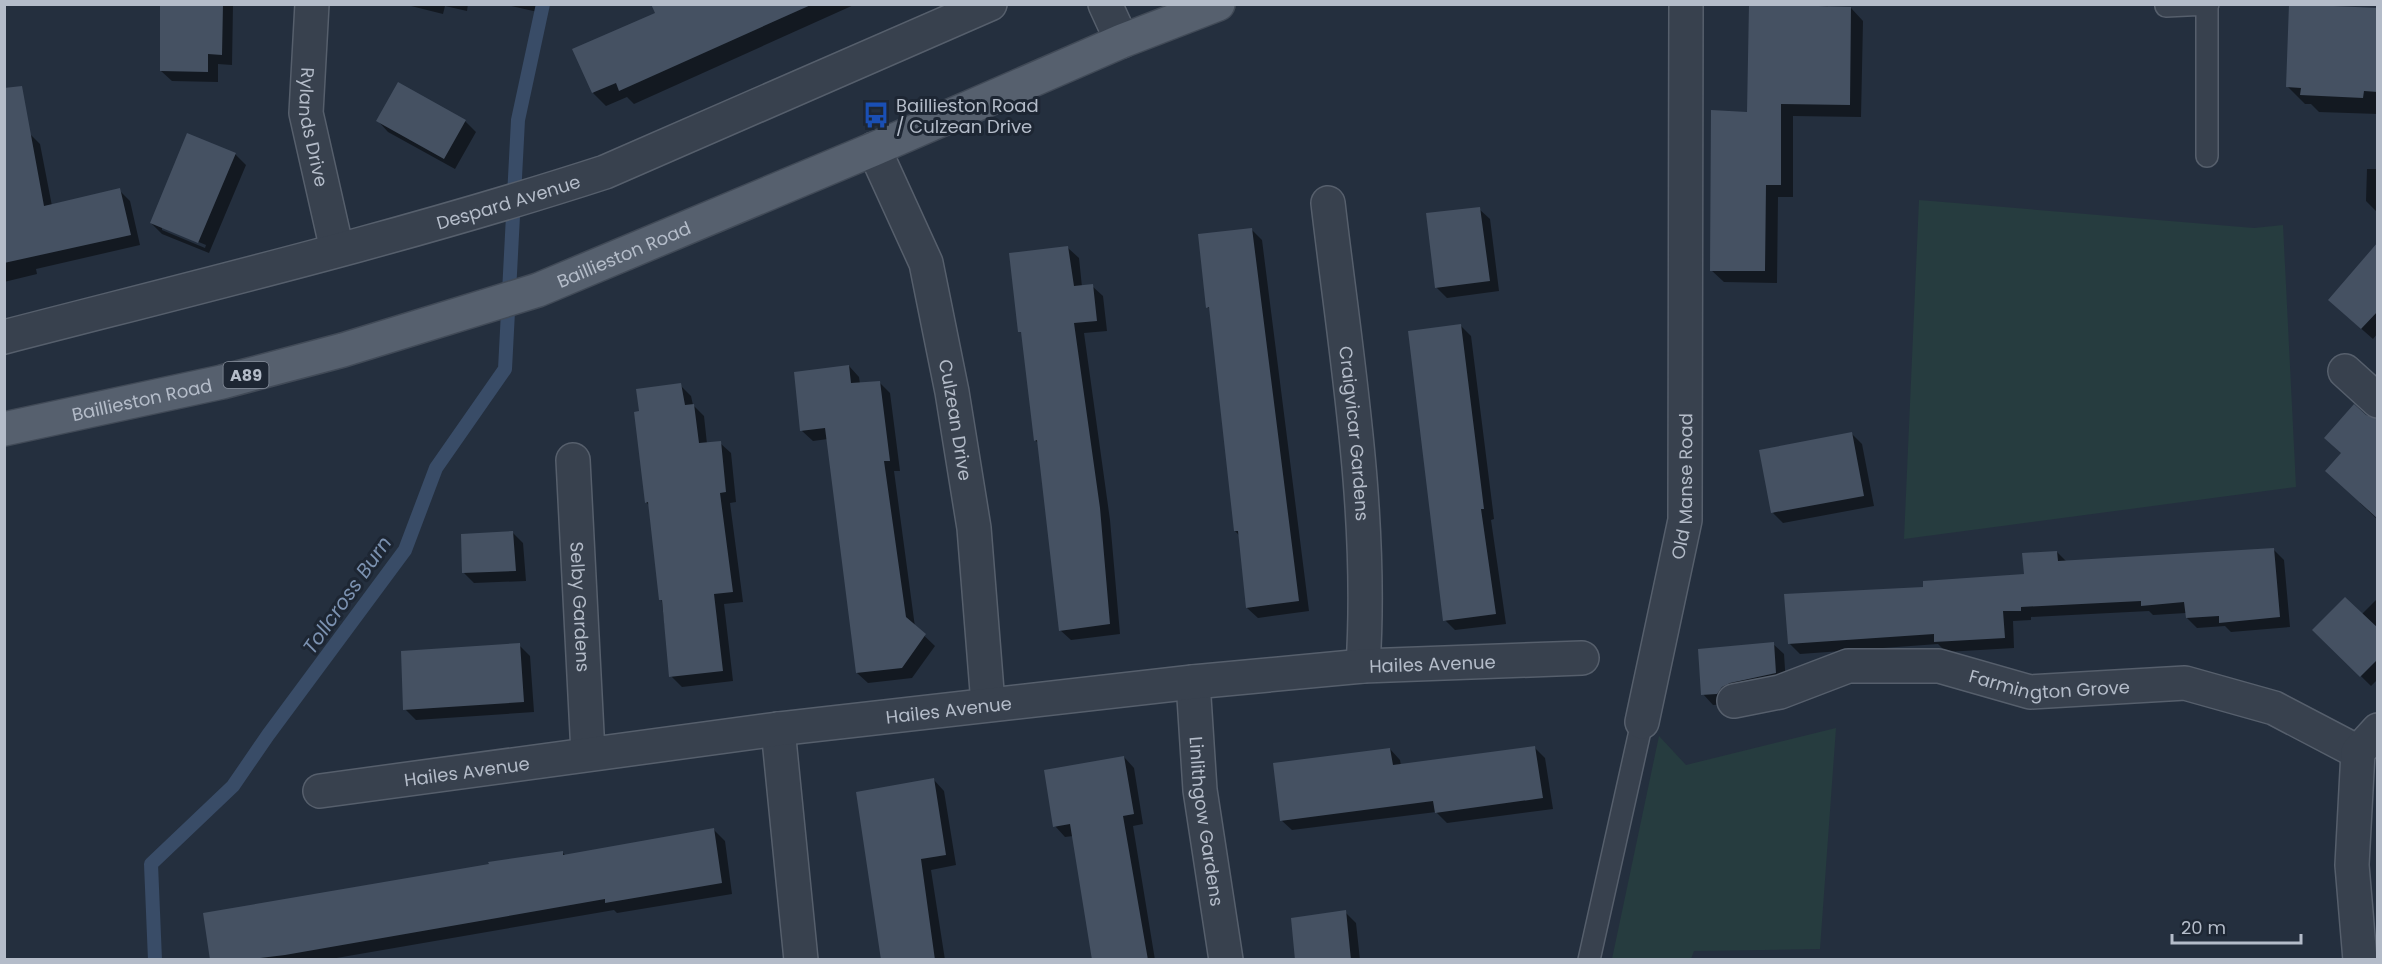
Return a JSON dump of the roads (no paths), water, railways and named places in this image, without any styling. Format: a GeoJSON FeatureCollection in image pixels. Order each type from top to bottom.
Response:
{"type":"FeatureCollection","features":[{"type":"Feature","properties":{"kind":"main road","name":"Baillieston Road"},"geometry":{"type":"LineString","coordinates":[[4,429],[222,382],[485,308],[538,290],[874,149],[1122,40],[1218,4]]}},
{"type":"Feature","properties":{"kind":"street","name":"Rylands Drive"},"geometry":{"type":"LineString","coordinates":[[312,4],[306,113],[337,250]]}},
{"type":"Feature","properties":{"kind":"street","name":"Despard Avenue"},"geometry":{"type":"LineString","coordinates":[[4,337],[337,250],[605,172],[990,4]]}},
{"type":"Feature","properties":{"kind":"street"},"geometry":{"type":"LineString","coordinates":[[1105,4],[1122,40]]}},
{"type":"Feature","properties":{"kind":"street","name":"Old Manse Road"},"geometry":{"type":"LineString","coordinates":[[1642,722],[1685,520],[1686,4]]}},
{"type":"Feature","properties":{"kind":"street","name":"Culzean Drive"},"geometry":{"type":"LineString","coordinates":[[874,149],[926,263],[952,392],[974,528],[988,704]]}},
{"type":"Feature","properties":{"kind":"street","name":"Craigvicar Gardens"},"geometry":{"type":"LineString","coordinates":[[1328,203],[1363,506],[1366,620],[1363,666]]}},
{"type":"Feature","properties":{"kind":"street"},"geometry":{"type":"LineString","coordinates":[[2345,370],[2378,401]]}},
{"type":"Feature","properties":{"kind":"street","name":"Selby Gardens"},"geometry":{"type":"LineString","coordinates":[[573,460],[588,753]]}},
{"type":"Feature","properties":{"kind":"street","name":"Hailes Avenue"},"geometry":{"type":"LineString","coordinates":[[320,790],[778,729],[1193,682],[1363,666],[1582,658]]}},
{"type":"Feature","properties":{"kind":"street","name":"Farmington Grove"},"geometry":{"type":"LineString","coordinates":[[1734,700],[1780,692],[1848,666],[1939,666],[2030,692],[2185,683],[2274,708],[2368,741]]}},
{"type":"Feature","properties":{"kind":"street","name":"Linlithgow Gardens"},"geometry":{"type":"LineString","coordinates":[[1193,682],[1200,790],[1226,960]]}},
{"type":"Feature","properties":{"kind":"street"},"geometry":{"type":"LineString","coordinates":[[778,729],[801,960]]}},
{"type":"Feature","properties":{"kind":"street"},"geometry":{"type":"LineString","coordinates":[[2360,960],[2352,865],[2368,741]]}},
{"type":"Feature","properties":{"kind":"lane"},"geometry":{"type":"LineString","coordinates":[[2166,6],[2208,5],[2207,156]]}},
{"type":"Feature","properties":{"kind":"lane","name":"Old Manse Road"},"geometry":{"type":"LineString","coordinates":[[1589,960],[1642,722]]}},
{"type":"Feature","properties":{"kind":"waterway","name":"Tollcross Burn"},"geometry":{"type":"LineString","coordinates":[[155,960],[151,864],[233,786],[405,550],[436,468],[505,369],[518,120],[543,4]]}},
{"type":"Feature","properties":{"kind":"place","name":"Baillieston Road / Culzean Drive"},"geometry":{"type":"Point","coordinates":[876,115]}}]}
